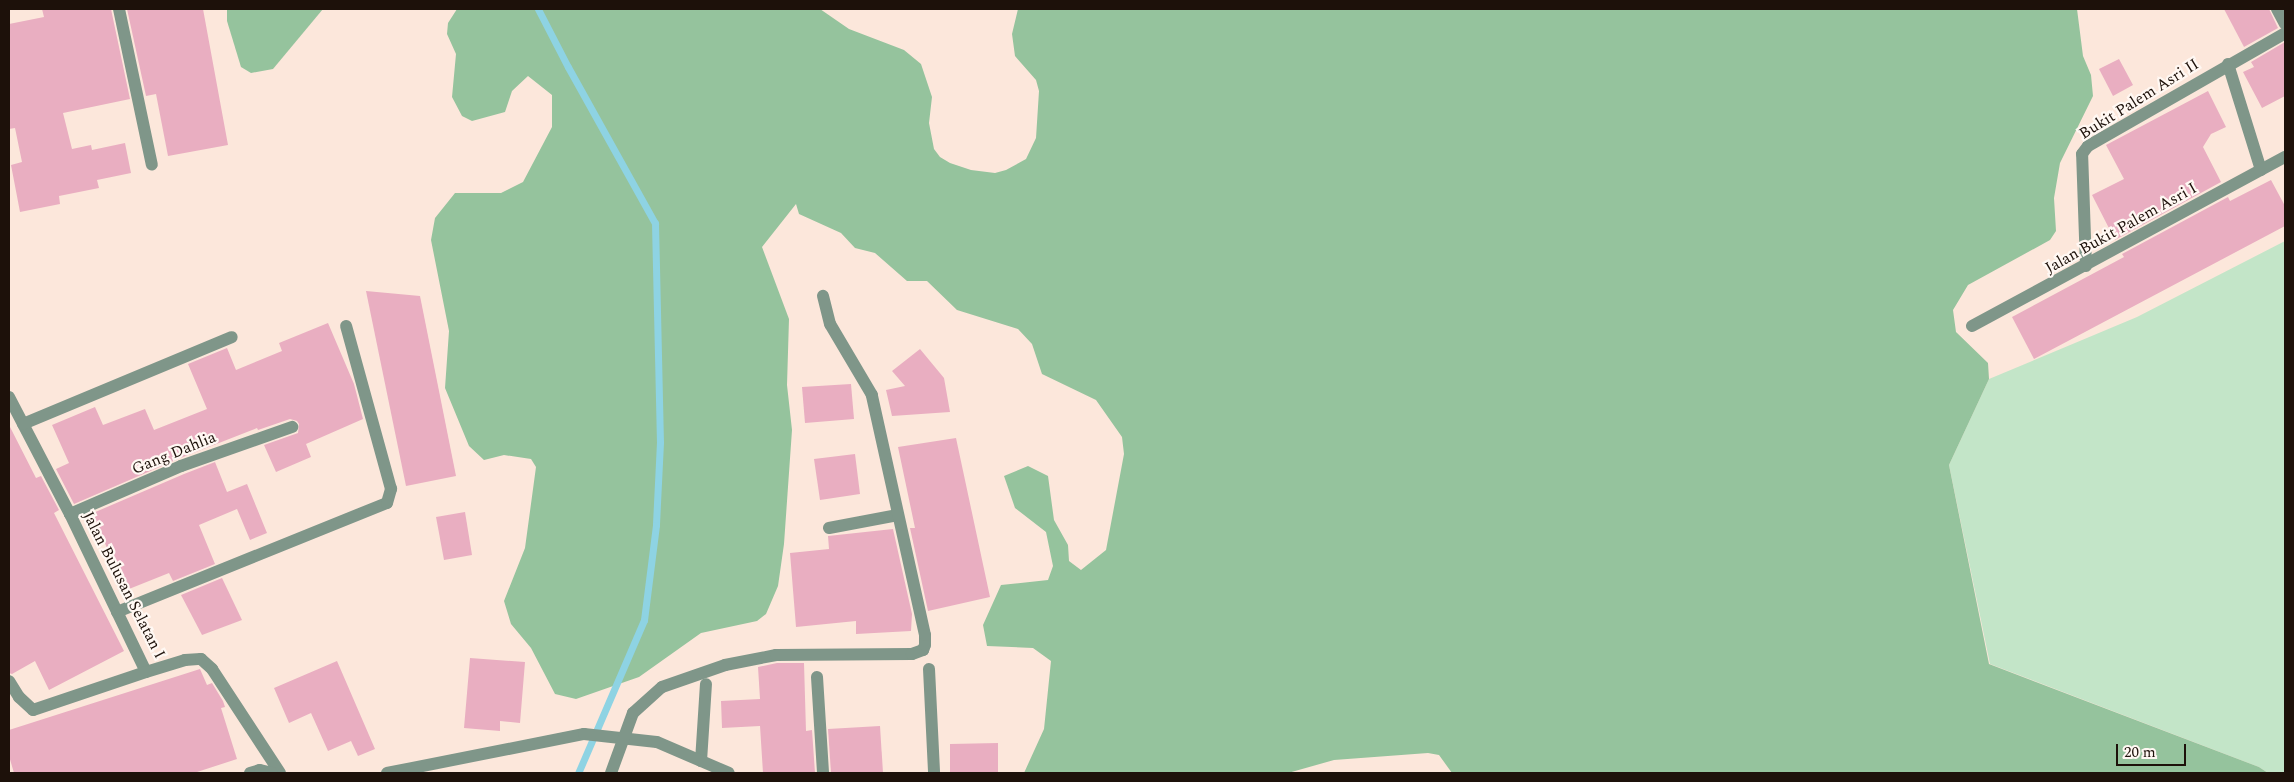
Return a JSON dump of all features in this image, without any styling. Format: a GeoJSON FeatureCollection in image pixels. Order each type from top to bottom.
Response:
{"type":"FeatureCollection","features":[{"type":"Feature","properties":{"kind":"street"},"geometry":{"type":"LineString","coordinates":[[120,9],[152,165]]}},
{"type":"Feature","properties":{"kind":"street"},"geometry":{"type":"LineString","coordinates":[[2277,9],[2285,24]]}},
{"type":"Feature","properties":{"kind":"street","name":"Bukit Palem Asri II"},"geometry":{"type":"LineString","coordinates":[[2086,266],[2082,154],[2088,146],[2285,33]]}},
{"type":"Feature","properties":{"kind":"street"},"geometry":{"type":"LineString","coordinates":[[2228,64],[2261,170]]}},
{"type":"Feature","properties":{"kind":"street","name":"Jalan Bukit Palem Asri I"},"geometry":{"type":"LineString","coordinates":[[1972,326],[2285,157]]}},
{"type":"Feature","properties":{"kind":"street"},"geometry":{"type":"LineString","coordinates":[[611,773],[633,713],[662,687],[725,665],[776,655],[912,654],[922,650],[925,635],[872,395],[830,324],[823,296]]}},
{"type":"Feature","properties":{"kind":"street"},"geometry":{"type":"LineString","coordinates":[[117,612],[387,503],[391,490],[346,326]]}},
{"type":"Feature","properties":{"kind":"street"},"geometry":{"type":"LineString","coordinates":[[23,424],[232,337]]}},
{"type":"Feature","properties":{"kind":"street","name":"Jalan Bulusan Selatan I"},"geometry":{"type":"LineString","coordinates":[[9,397],[70,514],[146,672],[184,660],[201,659],[212,669],[280,773]]}},
{"type":"Feature","properties":{"kind":"street","name":"Gang Dahlia"},"geometry":{"type":"LineString","coordinates":[[70,514],[182,466],[292,427]]}},
{"type":"Feature","properties":{"kind":"street"},"geometry":{"type":"LineString","coordinates":[[829,528],[898,515]]}},
{"type":"Feature","properties":{"kind":"street"},"geometry":{"type":"LineString","coordinates":[[929,669],[934,773]]}},
{"type":"Feature","properties":{"kind":"street"},"geometry":{"type":"LineString","coordinates":[[9,680],[19,697],[33,710],[146,672]]}},
{"type":"Feature","properties":{"kind":"street"},"geometry":{"type":"LineString","coordinates":[[817,677],[823,773]]}},
{"type":"Feature","properties":{"kind":"street"},"geometry":{"type":"LineString","coordinates":[[702,761],[706,684]]}},
{"type":"Feature","properties":{"kind":"street"},"geometry":{"type":"LineString","coordinates":[[387,773],[584,734],[657,742],[729,773]]}},
{"type":"Feature","properties":{"kind":"street"},"geometry":{"type":"LineString","coordinates":[[250,773],[260,770],[272,773]]}},
{"type":"Feature","properties":{"kind":"green space"},"geometry":{"type":"Polygon","coordinates":[[[227,9],[323,9],[273,69],[251,73],[241,67],[227,21],[227,9]]]}},
{"type":"Feature","properties":{"kind":"green space"},"geometry":{"type":"Polygon","coordinates":[[[457,9],[820,9],[849,29],[904,50],[921,64],[932,97],[929,123],[934,149],[940,157],[950,163],[971,170],[995,173],[1006,170],[1026,159],[1036,138],[1039,91],[1036,80],[1015,56],[1012,34],[1018,9],[2077,9],[2083,56],[2091,75],[2093,96],[2060,163],[2054,198],[2056,231],[2050,240],[1968,285],[1953,310],[1956,332],[1988,363],[1989,379],[1949,465],[1989,664],[2259,767],[2268,773],[1452,773],[1439,755],[1428,753],[1334,760],[1288,773],[1024,773],[1044,729],[1051,661],[1033,648],[987,646],[983,625],[1001,585],[1048,580],[1053,566],[1046,532],[1015,508],[1004,476],[1028,466],[1048,476],[1054,520],[1068,545],[1069,561],[1081,570],[1106,550],[1124,454],[1122,437],[1096,400],[1042,374],[1032,344],[1018,329],[957,310],[927,281],[907,281],[875,253],[855,248],[841,233],[799,214],[796,204],[762,247],[789,319],[787,385],[792,430],[784,544],[778,586],[766,614],[757,621],[701,633],[639,677],[576,699],[555,694],[531,648],[511,624],[504,601],[525,548],[536,467],[531,459],[504,455],[484,460],[469,446],[445,388],[449,331],[431,240],[435,218],[455,193],[501,193],[523,182],[552,127],[552,95],[528,76],[512,91],[505,112],[472,121],[462,116],[452,97],[456,54],[447,34],[448,23],[457,9]]]}},
{"type":"Feature","properties":{"kind":"green space"},"geometry":{"type":"Polygon","coordinates":[[[2285,241],[2285,773],[2268,773],[2259,767],[1990,664],[1949,465],[1989,379],[2137,317],[2285,241]]]}},
{"type":"Feature","properties":{"kind":"building"},"geometry":{"type":"Polygon","coordinates":[[[42,9],[111,9],[130,99],[63,113],[72,149],[91,145],[92,150],[125,143],[131,173],[97,180],[99,188],[59,196],[60,204],[20,212],[11,165],[22,162],[15,128],[9,129],[9,24],[44,17],[42,9]]]}},
{"type":"Feature","properties":{"kind":"building"},"geometry":{"type":"Polygon","coordinates":[[[127,9],[203,9],[228,145],[168,156],[156,94],[146,96],[127,9]]]}},
{"type":"Feature","properties":{"kind":"building"},"geometry":{"type":"Polygon","coordinates":[[[2224,9],[2269,9],[2278,28],[2244,47],[2224,9]]]}},
{"type":"Feature","properties":{"kind":"building"},"geometry":{"type":"Polygon","coordinates":[[[2285,42],[2285,96],[2262,108],[2243,72],[2254,67],[2251,62],[2285,42]]]}},
{"type":"Feature","properties":{"kind":"building"},"geometry":{"type":"Polygon","coordinates":[[[2119,59],[2133,85],[2113,96],[2099,69],[2119,59]]]}},
{"type":"Feature","properties":{"kind":"building"},"geometry":{"type":"Polygon","coordinates":[[[2208,91],[2226,127],[2211,134],[2203,147],[2221,182],[2115,240],[2092,195],[2124,179],[2106,145],[2208,91]]]}},
{"type":"Feature","properties":{"kind":"building"},"geometry":{"type":"Polygon","coordinates":[[[2271,180],[2285,206],[2285,226],[2034,359],[2012,317],[2124,257],[2122,254],[2228,197],[2230,201],[2271,180]]]}},
{"type":"Feature","properties":{"kind":"building"},"geometry":{"type":"Polygon","coordinates":[[[366,291],[420,296],[456,476],[406,486],[366,291]]]}},
{"type":"Feature","properties":{"kind":"building"},"geometry":{"type":"Polygon","coordinates":[[[328,323],[354,384],[363,419],[306,444],[311,457],[276,472],[264,445],[298,433],[299,424],[297,421],[290,419],[258,430],[257,428],[178,459],[74,504],[56,469],[69,463],[52,425],[95,407],[103,425],[145,409],[154,430],[207,409],[188,364],[227,348],[236,370],[282,351],[279,343],[328,323]]]}},
{"type":"Feature","properties":{"kind":"building"},"geometry":{"type":"Polygon","coordinates":[[[920,349],[944,378],[950,412],[892,416],[886,390],[905,386],[892,371],[920,349]]]}},
{"type":"Feature","properties":{"kind":"building"},"geometry":{"type":"Polygon","coordinates":[[[851,384],[854,419],[805,423],[802,387],[851,384]]]}},
{"type":"Feature","properties":{"kind":"building"},"geometry":{"type":"Polygon","coordinates":[[[9,425],[36,478],[41,476],[59,510],[54,513],[124,651],[49,690],[35,661],[12,674],[9,673],[9,425]]]}},
{"type":"Feature","properties":{"kind":"building"},"geometry":{"type":"Polygon","coordinates":[[[956,438],[990,597],[928,611],[910,528],[915,528],[898,447],[956,438]]]}},
{"type":"Feature","properties":{"kind":"building"},"geometry":{"type":"Polygon","coordinates":[[[855,454],[860,494],[820,500],[814,459],[855,454]]]}},
{"type":"Feature","properties":{"kind":"building"},"geometry":{"type":"Polygon","coordinates":[[[215,462],[227,492],[247,484],[267,533],[250,540],[237,509],[199,525],[215,564],[173,581],[169,573],[124,591],[93,513],[215,462]]]}},
{"type":"Feature","properties":{"kind":"building"},"geometry":{"type":"Polygon","coordinates":[[[465,512],[472,555],[444,560],[436,517],[465,512]]]}},
{"type":"Feature","properties":{"kind":"building"},"geometry":{"type":"Polygon","coordinates":[[[893,529],[912,614],[911,631],[856,634],[856,621],[796,627],[790,553],[829,549],[828,536],[893,529]]]}},
{"type":"Feature","properties":{"kind":"building"},"geometry":{"type":"Polygon","coordinates":[[[222,578],[242,620],[202,635],[181,595],[222,578]]]}},
{"type":"Feature","properties":{"kind":"building"},"geometry":{"type":"Polygon","coordinates":[[[470,658],[525,662],[520,723],[500,721],[500,731],[464,728],[470,658]]]}},
{"type":"Feature","properties":{"kind":"building"},"geometry":{"type":"Polygon","coordinates":[[[337,661],[375,749],[358,756],[351,741],[328,751],[311,713],[289,723],[274,688],[337,661]]]}},
{"type":"Feature","properties":{"kind":"building"},"geometry":{"type":"Polygon","coordinates":[[[777,663],[804,663],[806,731],[812,730],[815,773],[763,773],[760,726],[722,728],[721,701],[760,699],[758,667],[777,663]]]}},
{"type":"Feature","properties":{"kind":"building"},"geometry":{"type":"Polygon","coordinates":[[[200,669],[207,685],[212,683],[223,701],[225,707],[221,708],[237,759],[194,773],[14,773],[9,756],[9,730],[200,669]]]}},
{"type":"Feature","properties":{"kind":"building"},"geometry":{"type":"Polygon","coordinates":[[[880,726],[883,773],[831,773],[828,729],[880,726]]]}},
{"type":"Feature","properties":{"kind":"building"},"geometry":{"type":"Polygon","coordinates":[[[998,743],[998,773],[950,773],[950,744],[998,743]]]}},
{"type":"Feature","properties":{"kind":"waterway"},"geometry":{"type":"LineString","coordinates":[[538,9],[568,67],[655,223],[660,442],[656,525],[644,620],[578,773]]}}]}
